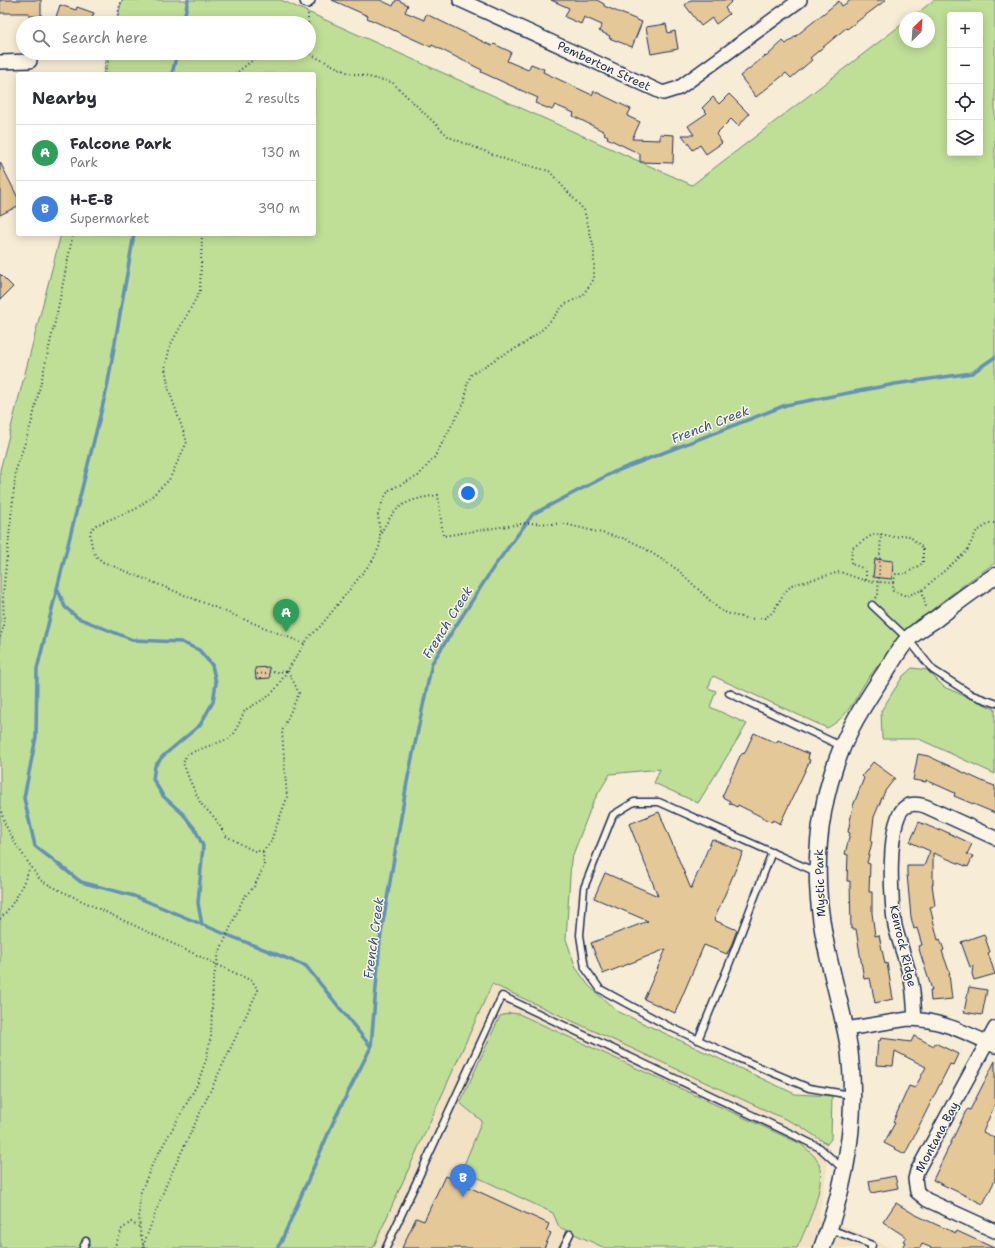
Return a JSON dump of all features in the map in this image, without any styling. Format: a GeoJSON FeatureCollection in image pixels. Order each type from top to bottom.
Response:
{"type":"FeatureCollection","features":[{"type":"Feature","properties":{"kind":"street","name":"Pemberton Street"},"geometry":{"type":"LineString","coordinates":[[460,0],[663,92],[679,88],[800,0]]}},
{"type":"Feature","properties":{"kind":"street"},"geometry":{"type":"LineString","coordinates":[[0,62],[30,61]]}},
{"type":"Feature","properties":{"kind":"street","name":"Mystic Park"},"geometry":{"type":"LineString","coordinates":[[822,1248],[834,1217],[845,1170],[852,1120],[849,1045],[823,936],[819,899],[818,873],[820,832],[829,787],[851,729],[868,698],[908,638],[995,576]]}},
{"type":"Feature","properties":{"kind":"street","name":"Kenrock Ridge"},"geometry":{"type":"LineString","coordinates":[[915,1019],[912,987],[895,925],[891,895],[891,858],[897,817],[905,807],[918,804],[995,838]]}},
{"type":"Feature","properties":{"kind":"street"},"geometry":{"type":"LineString","coordinates":[[846,1028],[908,1019],[928,1020],[955,1027],[991,1044]]}},
{"type":"Feature","properties":{"kind":"street","name":"Montana Bay"},"geometry":{"type":"LineString","coordinates":[[995,1028],[991,1044],[917,1171],[915,1179],[917,1192],[927,1200],[995,1230]]}},
{"type":"Feature","properties":{"kind":"lane"},"geometry":{"type":"LineString","coordinates":[[872,605],[908,638],[933,670],[972,695],[995,703]]}},
{"type":"Feature","properties":{"kind":"lane"},"geometry":{"type":"LineString","coordinates":[[729,693],[843,747]]}},
{"type":"Feature","properties":{"kind":"lane"},"geometry":{"type":"LineString","coordinates":[[818,873],[660,802],[634,802],[613,815],[584,888],[580,935],[585,968],[600,989],[666,1025],[808,1088],[852,1096]]}},
{"type":"Feature","properties":{"kind":"lane"},"geometry":{"type":"LineString","coordinates":[[698,1040],[772,852]]}},
{"type":"Feature","properties":{"kind":"lane"},"geometry":{"type":"LineString","coordinates":[[386,1248],[502,996],[820,1148],[845,1170]]}},
{"type":"Feature","properties":{"kind":"lane"},"geometry":{"type":"LineString","coordinates":[[829,1228],[871,1247],[878,1248]]}},
{"type":"Feature","properties":{"kind":"lane"},"geometry":{"type":"LineString","coordinates":[[563,1248],[570,1234]]}},
{"type":"Feature","properties":{"kind":"lane"},"geometry":{"type":"LineString","coordinates":[[83,1248],[86,1241]]}},
{"type":"Feature","properties":{"kind":"path"},"geometry":{"type":"LineString","coordinates":[[117,16],[120,4],[123,0]]}},
{"type":"Feature","properties":{"kind":"path"},"geometry":{"type":"LineString","coordinates":[[263,851],[254,851],[226,836],[215,818],[201,804],[190,781],[184,763],[187,754],[228,740],[234,734],[245,710],[266,698],[275,690],[305,644],[373,560],[380,544],[378,515],[383,500],[390,490],[418,476],[434,458],[464,401],[467,384],[472,375],[499,357],[524,344],[544,328],[564,305],[582,296],[594,279],[594,248],[584,210],[549,171],[507,160],[449,137],[392,82],[349,73],[316,57]]}},
{"type":"Feature","properties":{"kind":"path"},"geometry":{"type":"LineString","coordinates":[[105,72],[108,60]]}},
{"type":"Feature","properties":{"kind":"path"},"geometry":{"type":"LineString","coordinates":[[238,72],[253,60]]}},
{"type":"Feature","properties":{"kind":"path"},"geometry":{"type":"LineString","coordinates":[[0,637],[4,626],[3,594],[16,470],[32,421],[57,313],[73,236]]}},
{"type":"Feature","properties":{"kind":"path"},"geometry":{"type":"LineString","coordinates":[[202,236],[200,291],[170,346],[165,368],[169,390],[187,442],[169,480],[150,498],[136,509],[96,525],[91,530],[90,536],[93,551],[103,562],[305,644]]}},
{"type":"Feature","properties":{"kind":"path"},"geometry":{"type":"LineString","coordinates":[[380,533],[387,520],[402,504],[415,499],[438,495],[443,536],[527,523],[565,524],[626,539],[641,546],[678,570],[720,610],[732,615],[750,619],[765,618],[774,612],[784,593],[792,586],[840,572],[866,580],[893,583]]}},
{"type":"Feature","properties":{"kind":"path"},"geometry":{"type":"LineString","coordinates":[[866,580],[866,569],[851,564],[852,548],[872,535],[881,534],[894,537],[908,535],[923,548],[923,563],[905,574],[896,574],[893,583],[893,590],[907,596],[922,590],[967,552],[976,532],[990,523],[995,523]]}},
{"type":"Feature","properties":{"kind":"path"},"geometry":{"type":"LineString","coordinates":[[872,605],[878,595],[881,534]]}},
{"type":"Feature","properties":{"kind":"path"},"geometry":{"type":"LineString","coordinates":[[922,590],[926,607]]}},
{"type":"Feature","properties":{"kind":"path"},"geometry":{"type":"LineString","coordinates":[[257,674],[288,671]]}},
{"type":"Feature","properties":{"kind":"path"},"geometry":{"type":"LineString","coordinates":[[143,1247],[138,1213],[140,1194],[152,1165],[197,1085],[206,1060],[211,1036],[213,981],[219,953],[244,897],[254,887],[264,866],[263,851],[270,843],[287,798],[282,731],[299,693],[288,671]]}},
{"type":"Feature","properties":{"kind":"path"},"geometry":{"type":"LineString","coordinates":[[0,808],[5,824],[40,880],[58,890],[252,981],[258,990],[166,1185],[143,1247]]}},
{"type":"Feature","properties":{"kind":"path"},"geometry":{"type":"LineString","coordinates":[[0,919],[9,909],[20,892],[30,866]]}},
{"type":"Feature","properties":{"kind":"path"},"geometry":{"type":"LineString","coordinates":[[114,1248],[122,1229],[131,1222],[140,1227]]}},
{"type":"Feature","properties":{"kind":"shaded area"},"geometry":{"type":"Polygon","coordinates":[[[491,984],[800,1126],[827,1144],[827,1170],[818,1219],[839,1224],[891,1248],[373,1248],[491,984]]]}},
{"type":"Feature","properties":{"kind":"green space"},"geometry":{"type":"Polygon","coordinates":[[[122,0],[281,0],[692,185],[899,27],[899,48],[935,48],[935,12],[919,12],[934,0],[995,0],[995,563],[953,593],[914,626],[878,665],[841,719],[827,728],[713,676],[708,688],[716,691],[710,707],[747,724],[698,803],[654,783],[660,769],[610,774],[593,802],[571,860],[566,939],[576,968],[589,986],[617,1011],[795,1094],[832,1096],[831,1139],[827,1144],[800,1126],[492,984],[373,1248],[0,1248],[0,470],[60,236],[316,236],[316,72],[103,72],[106,60],[316,60],[316,16],[118,16],[122,0]]]}},
{"type":"Feature","properties":{"kind":"green space"},"geometry":{"type":"Polygon","coordinates":[[[912,668],[927,670],[944,687],[995,709],[995,774],[919,739],[882,739],[881,711],[903,676],[912,668]]]}},
{"type":"Feature","properties":{"kind":"green space"},"geometry":{"type":"Polygon","coordinates":[[[511,1013],[519,1014],[801,1144],[817,1159],[820,1171],[820,1181],[815,1205],[797,1248],[605,1248],[559,1227],[553,1213],[462,1170],[482,1121],[460,1103],[500,1016],[511,1013]]]}},
{"type":"Feature","properties":{"kind":"building"},"geometry":{"type":"Polygon","coordinates":[[[0,0],[41,0],[41,16],[29,16],[29,13],[0,13],[0,0]]]}},
{"type":"Feature","properties":{"kind":"building"},"geometry":{"type":"Polygon","coordinates":[[[332,0],[380,0],[393,6],[396,0],[398,0],[408,5],[405,12],[424,20],[426,14],[492,46],[494,44],[511,52],[507,61],[528,70],[531,64],[544,69],[543,72],[592,95],[594,91],[631,109],[627,116],[640,122],[632,139],[660,140],[660,134],[674,135],[673,163],[640,162],[640,154],[607,138],[608,136],[604,134],[605,132],[573,116],[574,113],[555,105],[552,110],[535,103],[538,98],[481,72],[482,70],[432,45],[431,47],[367,18],[368,16],[332,0]]]}},
{"type":"Feature","properties":{"kind":"building"},"geometry":{"type":"Polygon","coordinates":[[[551,0],[597,0],[604,4],[604,6],[642,22],[632,47],[609,38],[610,36],[599,31],[602,25],[584,17],[581,24],[565,17],[569,8],[551,0]]]}},
{"type":"Feature","properties":{"kind":"building"},"geometry":{"type":"Polygon","coordinates":[[[691,0],[733,0],[725,8],[729,14],[716,24],[712,18],[701,26],[685,5],[691,0]]]}},
{"type":"Feature","properties":{"kind":"building"},"geometry":{"type":"Polygon","coordinates":[[[851,0],[886,0],[847,29],[846,28],[810,58],[812,60],[791,78],[786,73],[756,97],[740,76],[765,56],[766,57],[783,41],[786,44],[839,1],[842,6],[851,0]]]}},
{"type":"Feature","properties":{"kind":"building"},"geometry":{"type":"Polygon","coordinates":[[[60,5],[76,10],[77,7],[94,13],[93,16],[56,16],[60,5]]]}},
{"type":"Feature","properties":{"kind":"building"},"geometry":{"type":"Polygon","coordinates":[[[666,24],[668,33],[675,31],[678,49],[651,54],[646,27],[666,24]]]}},
{"type":"Feature","properties":{"kind":"building"},"geometry":{"type":"Polygon","coordinates":[[[729,94],[749,114],[738,126],[731,119],[716,134],[722,143],[706,154],[700,145],[693,150],[682,135],[694,135],[688,126],[707,113],[702,108],[713,97],[719,104],[729,94]]]}},
{"type":"Feature","properties":{"kind":"building"},"geometry":{"type":"Polygon","coordinates":[[[0,162],[16,194],[16,207],[0,215],[0,162]]]}},
{"type":"Feature","properties":{"kind":"building"},"geometry":{"type":"Polygon","coordinates":[[[0,274],[13,287],[0,300],[0,274]]]}},
{"type":"Feature","properties":{"kind":"building"},"geometry":{"type":"Polygon","coordinates":[[[875,559],[893,561],[892,579],[873,577],[875,559]]]}},
{"type":"Feature","properties":{"kind":"building"},"geometry":{"type":"Polygon","coordinates":[[[269,667],[270,678],[256,679],[255,668],[269,667]]]}},
{"type":"Feature","properties":{"kind":"building"},"geometry":{"type":"Polygon","coordinates":[[[754,733],[776,743],[778,740],[809,754],[808,759],[810,760],[780,824],[773,820],[772,822],[738,805],[737,807],[722,797],[740,756],[743,753],[744,754],[754,733]]]}},
{"type":"Feature","properties":{"kind":"building"},"geometry":{"type":"Polygon","coordinates":[[[918,754],[928,756],[995,786],[995,813],[954,796],[955,793],[926,780],[926,782],[913,780],[918,754]]]}},
{"type":"Feature","properties":{"kind":"building"},"geometry":{"type":"Polygon","coordinates":[[[873,762],[895,778],[885,791],[874,817],[872,842],[867,863],[870,864],[869,892],[872,892],[872,913],[875,936],[879,935],[885,964],[887,963],[893,999],[875,1003],[870,978],[864,979],[856,929],[851,929],[850,881],[847,881],[848,855],[845,854],[850,833],[848,832],[853,806],[864,778],[862,776],[873,762]]]}},
{"type":"Feature","properties":{"kind":"building"},"geometry":{"type":"Polygon","coordinates":[[[659,812],[691,889],[712,839],[743,852],[714,920],[737,930],[729,951],[727,954],[704,945],[675,1013],[644,999],[666,949],[603,974],[591,943],[648,921],[594,898],[605,873],[658,896],[629,824],[659,812]]]}},
{"type":"Feature","properties":{"kind":"building"},"geometry":{"type":"Polygon","coordinates":[[[919,822],[940,831],[940,829],[972,844],[967,854],[973,856],[968,867],[933,853],[932,884],[935,906],[930,907],[938,940],[940,939],[944,950],[942,951],[950,974],[952,999],[931,1001],[930,990],[932,990],[918,946],[922,945],[917,928],[914,929],[911,917],[907,866],[924,866],[930,851],[910,842],[919,822]]]}},
{"type":"Feature","properties":{"kind":"building"},"geometry":{"type":"Polygon","coordinates":[[[984,934],[995,974],[974,980],[972,974],[973,966],[970,967],[961,942],[984,934]]]}},
{"type":"Feature","properties":{"kind":"building"},"geometry":{"type":"Polygon","coordinates":[[[969,987],[987,990],[982,1015],[964,1012],[969,987]]]}},
{"type":"Feature","properties":{"kind":"building"},"geometry":{"type":"Polygon","coordinates":[[[914,1036],[934,1046],[935,1043],[958,1054],[953,1065],[950,1064],[905,1154],[884,1143],[895,1123],[893,1122],[909,1086],[915,1088],[926,1067],[895,1051],[893,1066],[876,1065],[878,1041],[880,1041],[881,1038],[911,1042],[914,1036]]]}},
{"type":"Feature","properties":{"kind":"building"},"geometry":{"type":"Polygon","coordinates":[[[995,1061],[995,1104],[983,1132],[995,1138],[995,1180],[983,1204],[933,1180],[966,1111],[968,1109],[970,1110],[995,1061]]]}},
{"type":"Feature","properties":{"kind":"building"},"geometry":{"type":"Polygon","coordinates":[[[445,1176],[549,1224],[546,1231],[551,1233],[544,1248],[402,1248],[416,1218],[424,1221],[445,1176]]]}},
{"type":"Feature","properties":{"kind":"building"},"geometry":{"type":"Polygon","coordinates":[[[895,1176],[898,1188],[871,1193],[869,1181],[895,1176]]]}},
{"type":"Feature","properties":{"kind":"building"},"geometry":{"type":"Polygon","coordinates":[[[896,1203],[935,1224],[956,1233],[957,1231],[994,1248],[932,1248],[922,1244],[920,1248],[902,1248],[905,1242],[903,1241],[906,1237],[883,1222],[896,1203]]]}},
{"type":"Feature","properties":{"kind":"waterway"},"geometry":{"type":"LineString","coordinates":[[185,16],[188,0]]}},
{"type":"Feature","properties":{"kind":"waterway"},"geometry":{"type":"LineString","coordinates":[[172,72],[175,60]]}},
{"type":"Feature","properties":{"kind":"waterway"},"geometry":{"type":"LineString","coordinates":[[134,236],[107,388],[37,669],[36,737],[24,798],[35,846],[81,882],[134,896],[306,966],[371,1047]]}},
{"type":"Feature","properties":{"kind":"waterway","name":"French Creek"},"geometry":{"type":"LineString","coordinates":[[277,1248],[281,1242],[335,1118],[371,1047],[380,940],[407,782],[432,663],[493,568],[533,514],[614,472],[786,405],[895,384],[972,373],[995,357]]}},
{"type":"Feature","properties":{"kind":"waterway"},"geometry":{"type":"LineString","coordinates":[[58,590],[65,607],[78,618],[133,640],[181,642],[199,650],[212,665],[216,683],[213,702],[200,725],[163,756],[155,766],[153,779],[163,796],[183,814],[195,829],[203,846],[198,903],[202,925]]}},
{"type":"Feature","properties":{"kind":"place","name":"Falcone Park"},"geometry":{"type":"Point","coordinates":[286,632]}},
{"type":"Feature","properties":{"kind":"place","name":"H-E-B"},"geometry":{"type":"Point","coordinates":[463,1197]}}]}
